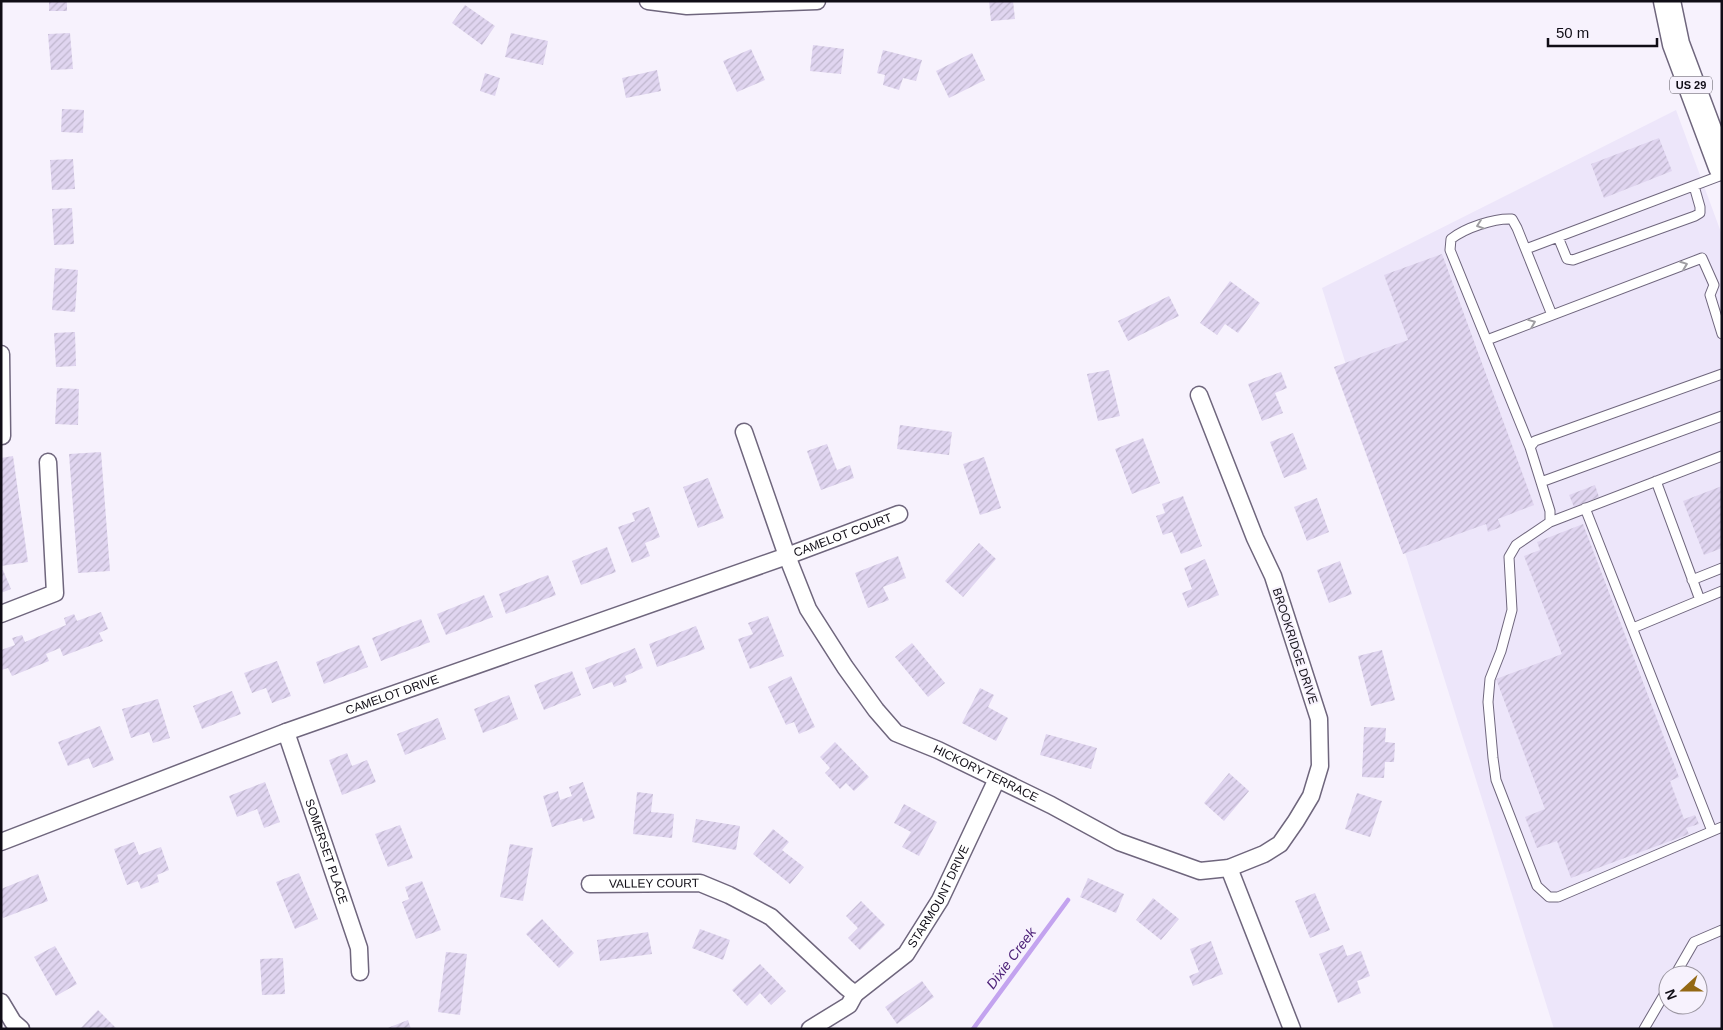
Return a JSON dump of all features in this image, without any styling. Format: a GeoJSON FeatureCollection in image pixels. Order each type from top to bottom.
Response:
{"type":"FeatureCollection","features":[{"type":"Feature","properties":{"kind":"main road","name":"US 29"},"geometry":{"type":"LineString","coordinates":[[1667,1],[1676,44],[1722,167]]}},
{"type":"Feature","properties":{"kind":"street"},"geometry":{"type":"LineString","coordinates":[[648,1],[687,4],[817,1]]}},
{"type":"Feature","properties":{"kind":"street"},"geometry":{"type":"LineString","coordinates":[[1,354],[2,436]]}},
{"type":"Feature","properties":{"kind":"street","name":"BROOKRIDGE DRIVE"},"geometry":{"type":"LineString","coordinates":[[1199,395],[1255,538],[1273,576],[1319,719],[1320,766],[1311,796],[1296,821],[1280,844],[1264,854],[1229,868]]}},
{"type":"Feature","properties":{"kind":"street","name":"HICKORY TERRACE"},"geometry":{"type":"LineString","coordinates":[[744,432],[787,556],[808,609],[845,667],[876,710],[896,733],[938,750],[1051,805],[1119,842],[1200,871],[1229,868]]}},
{"type":"Feature","properties":{"kind":"street"},"geometry":{"type":"LineString","coordinates":[[1,614],[55,593],[48,462]]}},
{"type":"Feature","properties":{"kind":"street","name":"CAMELOT COURT"},"geometry":{"type":"LineString","coordinates":[[787,556],[899,514]]}},
{"type":"Feature","properties":{"kind":"street","name":"CAMELOT DRIVE"},"geometry":{"type":"LineString","coordinates":[[1,842],[286,732],[787,556]]}},
{"type":"Feature","properties":{"kind":"street","name":"SOMERSET PLACE"},"geometry":{"type":"LineString","coordinates":[[286,732],[359,948],[360,972]]}},
{"type":"Feature","properties":{"kind":"street","name":"STARMOUNT DRIVE"},"geometry":{"type":"LineString","coordinates":[[810,1029],[849,1005],[855,994],[906,954],[940,900],[997,779]]}},
{"type":"Feature","properties":{"kind":"street"},"geometry":{"type":"LineString","coordinates":[[1229,868],[1292,1029]]}},
{"type":"Feature","properties":{"kind":"street","name":"VALLEY COURT"},"geometry":{"type":"LineString","coordinates":[[590,884],[700,883],[729,895],[771,917],[855,994]]}},
{"type":"Feature","properties":{"kind":"street"},"geometry":{"type":"LineString","coordinates":[[1,1002],[13,1022],[21,1029]]}},
{"type":"Feature","properties":{"kind":"lane"},"geometry":{"type":"LineString","coordinates":[[1526,250],[1722,175]]}},
{"type":"Feature","properties":{"kind":"lane"},"geometry":{"type":"LineString","coordinates":[[1558,237],[1564,255],[1568,259],[1573,260],[1695,216],[1700,213],[1700,207],[1694,186]]}},
{"type":"Feature","properties":{"kind":"lane"},"geometry":{"type":"LineString","coordinates":[[1550,522],[1550,511],[1530,447],[1450,250],[1452,240],[1460,232],[1501,218],[1512,219],[1552,315]]}},
{"type":"Feature","properties":{"kind":"lane"},"geometry":{"type":"LineString","coordinates":[[1487,340],[1702,258],[1714,285],[1710,295],[1722,334]]}},
{"type":"Feature","properties":{"kind":"lane"},"geometry":{"type":"LineString","coordinates":[[1530,447],[1535,441],[1722,374]]}},
{"type":"Feature","properties":{"kind":"lane"},"geometry":{"type":"LineString","coordinates":[[1541,482],[1722,416]]}},
{"type":"Feature","properties":{"kind":"lane"},"geometry":{"type":"LineString","coordinates":[[1722,456],[1550,522],[1516,545],[1509,557],[1512,610],[1501,650],[1490,679],[1488,702],[1496,780],[1538,886],[1549,897],[1558,897],[1722,827]]}},
{"type":"Feature","properties":{"kind":"lane"},"geometry":{"type":"LineString","coordinates":[[1656,481],[1700,600]]}},
{"type":"Feature","properties":{"kind":"lane"},"geometry":{"type":"LineString","coordinates":[[1585,508],[1712,831]]}},
{"type":"Feature","properties":{"kind":"lane"},"geometry":{"type":"LineString","coordinates":[[1692,580],[1722,568]]}},
{"type":"Feature","properties":{"kind":"lane"},"geometry":{"type":"LineString","coordinates":[[1633,628],[1722,591]]}},
{"type":"Feature","properties":{"kind":"lane"},"geometry":{"type":"LineString","coordinates":[[1681,965],[1694,942],[1722,930]]}},
{"type":"Feature","properties":{"kind":"lane"},"geometry":{"type":"LineString","coordinates":[[1644,1029],[1658,1005]]}},
{"type":"Feature","properties":{"kind":"shaded area"},"geometry":{"type":"Polygon","coordinates":[[[1676,110],[1722,235],[1722,1029],[1554,1029],[1322,288],[1676,110]]]}},
{"type":"Feature","properties":{"kind":"building"},"geometry":{"type":"Polygon","coordinates":[[[49,1],[67,1],[67,11],[49,11],[49,1]]]}},
{"type":"Feature","properties":{"kind":"building"},"geometry":{"type":"Polygon","coordinates":[[[989,1],[1013,1],[1015,19],[991,21],[989,1]]]}},
{"type":"Feature","properties":{"kind":"building"},"geometry":{"type":"Polygon","coordinates":[[[465,5],[495,26],[482,45],[452,23],[465,5]]]}},
{"type":"Feature","properties":{"kind":"building"},"geometry":{"type":"Polygon","coordinates":[[[70,33],[73,69],[51,70],[48,34],[70,33]]]}},
{"type":"Feature","properties":{"kind":"building"},"geometry":{"type":"Polygon","coordinates":[[[511,33],[548,41],[543,65],[505,57],[511,33]]]}},
{"type":"Feature","properties":{"kind":"building"},"geometry":{"type":"Polygon","coordinates":[[[813,45],[844,49],[841,74],[810,71],[813,45]]]}},
{"type":"Feature","properties":{"kind":"building"},"geometry":{"type":"Polygon","coordinates":[[[751,49],[765,80],[737,92],[723,61],[751,49]]]}},
{"type":"Feature","properties":{"kind":"building"},"geometry":{"type":"Polygon","coordinates":[[[883,50],[922,60],[916,81],[903,78],[899,90],[883,85],[885,75],[877,73],[883,50]]]}},
{"type":"Feature","properties":{"kind":"building"},"geometry":{"type":"Polygon","coordinates":[[[972,53],[985,80],[949,98],[936,71],[972,53]]]}},
{"type":"Feature","properties":{"kind":"building"},"geometry":{"type":"Polygon","coordinates":[[[657,70],[661,91],[626,98],[622,78],[657,70]]]}},
{"type":"Feature","properties":{"kind":"building"},"geometry":{"type":"Polygon","coordinates":[[[485,73],[500,78],[495,96],[480,91],[485,73]]]}},
{"type":"Feature","properties":{"kind":"building"},"geometry":{"type":"Polygon","coordinates":[[[62,109],[84,110],[83,133],[61,132],[62,109]]]}},
{"type":"Feature","properties":{"kind":"building"},"geometry":{"type":"Polygon","coordinates":[[[1659,138],[1672,171],[1604,198],[1591,164],[1659,138]]]}},
{"type":"Feature","properties":{"kind":"building"},"geometry":{"type":"Polygon","coordinates":[[[73,159],[75,189],[52,190],[50,160],[73,159]]]}},
{"type":"Feature","properties":{"kind":"building"},"geometry":{"type":"Polygon","coordinates":[[[72,208],[74,244],[54,245],[52,209],[72,208]]]}},
{"type":"Feature","properties":{"kind":"building"},"geometry":{"type":"Polygon","coordinates":[[[1442,254],[1534,505],[1498,519],[1501,527],[1488,532],[1486,524],[1403,554],[1334,367],[1408,340],[1384,275],[1442,254]]]}},
{"type":"Feature","properties":{"kind":"building"},"geometry":{"type":"Polygon","coordinates":[[[55,268],[78,270],[75,312],[52,310],[55,268]]]}},
{"type":"Feature","properties":{"kind":"building"},"geometry":{"type":"Polygon","coordinates":[[[1230,281],[1260,303],[1238,333],[1225,324],[1217,335],[1200,323],[1230,281]]]}},
{"type":"Feature","properties":{"kind":"building"},"geometry":{"type":"Polygon","coordinates":[[[1169,296],[1179,316],[1128,341],[1118,321],[1169,296]]]}},
{"type":"Feature","properties":{"kind":"building"},"geometry":{"type":"Polygon","coordinates":[[[75,332],[76,366],[56,367],[54,333],[75,332]]]}},
{"type":"Feature","properties":{"kind":"building"},"geometry":{"type":"Polygon","coordinates":[[[1109,370],[1120,416],[1098,421],[1087,374],[1109,370]]]}},
{"type":"Feature","properties":{"kind":"building"},"geometry":{"type":"Polygon","coordinates":[[[1281,372],[1287,388],[1275,393],[1283,413],[1262,421],[1248,384],[1281,372]]]}},
{"type":"Feature","properties":{"kind":"building"},"geometry":{"type":"Polygon","coordinates":[[[57,388],[79,389],[78,425],[55,424],[57,388]]]}},
{"type":"Feature","properties":{"kind":"building"},"geometry":{"type":"Polygon","coordinates":[[[900,425],[952,432],[949,455],[897,449],[900,425]]]}},
{"type":"Feature","properties":{"kind":"building"},"geometry":{"type":"Polygon","coordinates":[[[1293,433],[1307,469],[1284,478],[1270,442],[1293,433]]]}},
{"type":"Feature","properties":{"kind":"building"},"geometry":{"type":"Polygon","coordinates":[[[1143,438],[1160,483],[1132,494],[1115,449],[1143,438]]]}},
{"type":"Feature","properties":{"kind":"building"},"geometry":{"type":"Polygon","coordinates":[[[827,444],[837,470],[850,465],[854,478],[821,490],[807,451],[827,444]]]}},
{"type":"Feature","properties":{"kind":"building"},"geometry":{"type":"Polygon","coordinates":[[[101,452],[110,571],[78,573],[69,454],[101,452]]]}},
{"type":"Feature","properties":{"kind":"building"},"geometry":{"type":"Polygon","coordinates":[[[13,456],[28,562],[1,566],[1,458],[13,456]]]}},
{"type":"Feature","properties":{"kind":"building"},"geometry":{"type":"Polygon","coordinates":[[[984,457],[1001,508],[980,515],[963,464],[984,457]]]}},
{"type":"Feature","properties":{"kind":"building"},"geometry":{"type":"Polygon","coordinates":[[[708,478],[724,518],[698,528],[683,487],[708,478]]]}},
{"type":"Feature","properties":{"kind":"building"},"geometry":{"type":"Polygon","coordinates":[[[1595,485],[1599,497],[1574,507],[1569,495],[1595,485]]]}},
{"type":"Feature","properties":{"kind":"building"},"geometry":{"type":"Polygon","coordinates":[[[1722,486],[1722,548],[1704,555],[1683,501],[1722,486]]]}},
{"type":"Feature","properties":{"kind":"building"},"geometry":{"type":"Polygon","coordinates":[[[1183,496],[1202,546],[1181,554],[1172,532],[1163,535],[1156,516],[1165,513],[1162,504],[1183,496]]]}},
{"type":"Feature","properties":{"kind":"building"},"geometry":{"type":"Polygon","coordinates":[[[1317,498],[1329,532],[1307,541],[1294,507],[1317,498]]]}},
{"type":"Feature","properties":{"kind":"building"},"geometry":{"type":"Polygon","coordinates":[[[649,507],[660,537],[645,543],[650,556],[632,563],[618,527],[635,521],[632,513],[649,507]]]}},
{"type":"Feature","properties":{"kind":"building"},"geometry":{"type":"Polygon","coordinates":[[[1583,524],[1679,777],[1670,781],[1684,819],[1695,815],[1699,824],[1686,828],[1689,834],[1571,878],[1557,841],[1537,848],[1525,817],[1545,809],[1496,679],[1562,654],[1524,556],[1540,550],[1537,542],[1583,524]]]}},
{"type":"Feature","properties":{"kind":"building"},"geometry":{"type":"Polygon","coordinates":[[[979,543],[996,559],[963,597],[945,581],[979,543]]]}},
{"type":"Feature","properties":{"kind":"building"},"geometry":{"type":"Polygon","coordinates":[[[607,547],[616,572],[581,585],[572,561],[607,547]]]}},
{"type":"Feature","properties":{"kind":"building"},"geometry":{"type":"Polygon","coordinates":[[[898,556],[906,578],[883,587],[889,600],[868,608],[855,573],[898,556]]]}},
{"type":"Feature","properties":{"kind":"building"},"geometry":{"type":"Polygon","coordinates":[[[1205,559],[1219,595],[1188,608],[1182,593],[1192,589],[1184,568],[1205,559]]]}},
{"type":"Feature","properties":{"kind":"building"},"geometry":{"type":"Polygon","coordinates":[[[1340,561],[1352,594],[1329,603],[1317,570],[1340,561]]]}},
{"type":"Feature","properties":{"kind":"building"},"geometry":{"type":"Polygon","coordinates":[[[1,570],[3,570],[11,589],[1,593],[1,570]]]}},
{"type":"Feature","properties":{"kind":"building"},"geometry":{"type":"Polygon","coordinates":[[[548,575],[556,595],[506,614],[499,594],[548,575]]]}},
{"type":"Feature","properties":{"kind":"building"},"geometry":{"type":"Polygon","coordinates":[[[484,595],[493,617],[446,635],[437,614],[484,595]]]}},
{"type":"Feature","properties":{"kind":"building"},"geometry":{"type":"Polygon","coordinates":[[[101,612],[108,629],[99,633],[103,641],[63,656],[60,648],[46,654],[49,661],[12,676],[8,668],[1,670],[1,650],[15,645],[12,638],[22,635],[25,642],[66,625],[64,618],[74,614],[77,621],[101,612]]]}},
{"type":"Feature","properties":{"kind":"building"},"geometry":{"type":"Polygon","coordinates":[[[768,616],[784,656],[750,669],[738,639],[753,634],[748,623],[768,616]]]}},
{"type":"Feature","properties":{"kind":"building"},"geometry":{"type":"Polygon","coordinates":[[[421,619],[430,642],[381,661],[372,638],[421,619]]]}},
{"type":"Feature","properties":{"kind":"building"},"geometry":{"type":"Polygon","coordinates":[[[696,626],[705,649],[657,667],[649,644],[696,626]]]}},
{"type":"Feature","properties":{"kind":"building"},"geometry":{"type":"Polygon","coordinates":[[[912,643],[945,683],[928,697],[895,657],[912,643]]]}},
{"type":"Feature","properties":{"kind":"building"},"geometry":{"type":"Polygon","coordinates":[[[359,645],[368,667],[324,684],[316,662],[359,645]]]}},
{"type":"Feature","properties":{"kind":"building"},"geometry":{"type":"Polygon","coordinates":[[[635,648],[643,668],[625,676],[627,682],[614,687],[612,682],[593,689],[585,668],[635,648]]]}},
{"type":"Feature","properties":{"kind":"building"},"geometry":{"type":"Polygon","coordinates":[[[1382,650],[1395,700],[1371,706],[1358,656],[1382,650]]]}},
{"type":"Feature","properties":{"kind":"building"},"geometry":{"type":"Polygon","coordinates":[[[277,661],[291,696],[272,703],[266,688],[252,693],[244,673],[277,661]]]}},
{"type":"Feature","properties":{"kind":"building"},"geometry":{"type":"Polygon","coordinates":[[[572,671],[581,695],[544,710],[534,685],[572,671]]]}},
{"type":"Feature","properties":{"kind":"building"},"geometry":{"type":"Polygon","coordinates":[[[791,676],[815,727],[799,734],[794,722],[786,725],[768,687],[791,676]]]}},
{"type":"Feature","properties":{"kind":"building"},"geometry":{"type":"Polygon","coordinates":[[[980,688],[994,695],[988,707],[1008,718],[996,741],[962,723],[980,688]]]}},
{"type":"Feature","properties":{"kind":"building"},"geometry":{"type":"Polygon","coordinates":[[[232,691],[241,714],[202,729],[193,706],[232,691]]]}},
{"type":"Feature","properties":{"kind":"building"},"geometry":{"type":"Polygon","coordinates":[[[509,695],[518,719],[483,733],[474,709],[509,695]]]}},
{"type":"Feature","properties":{"kind":"building"},"geometry":{"type":"Polygon","coordinates":[[[158,699],[170,738],[153,743],[149,732],[131,738],[122,709],[158,699]]]}},
{"type":"Feature","properties":{"kind":"building"},"geometry":{"type":"Polygon","coordinates":[[[438,718],[446,739],[405,755],[397,734],[438,718]]]}},
{"type":"Feature","properties":{"kind":"building"},"geometry":{"type":"Polygon","coordinates":[[[100,726],[114,760],[93,768],[89,758],[68,766],[58,742],[100,726]]]}},
{"type":"Feature","properties":{"kind":"building"},"geometry":{"type":"Polygon","coordinates":[[[1364,727],[1386,728],[1385,742],[1395,743],[1394,762],[1385,762],[1384,778],[1362,777],[1364,727]]]}},
{"type":"Feature","properties":{"kind":"building"},"geometry":{"type":"Polygon","coordinates":[[[1046,734],[1097,748],[1091,769],[1040,755],[1046,734]]]}},
{"type":"Feature","properties":{"kind":"building"},"geometry":{"type":"Polygon","coordinates":[[[835,742],[869,777],[854,791],[846,783],[840,789],[825,773],[830,768],[820,757],[835,742]]]}},
{"type":"Feature","properties":{"kind":"building"},"geometry":{"type":"Polygon","coordinates":[[[347,753],[352,766],[367,760],[376,782],[342,795],[329,760],[347,753]]]}},
{"type":"Feature","properties":{"kind":"building"},"geometry":{"type":"Polygon","coordinates":[[[1229,773],[1249,791],[1224,821],[1204,803],[1229,773]]]}},
{"type":"Feature","properties":{"kind":"building"},"geometry":{"type":"Polygon","coordinates":[[[265,782],[280,822],[264,828],[257,809],[237,817],[229,796],[265,782]]]}},
{"type":"Feature","properties":{"kind":"building"},"geometry":{"type":"Polygon","coordinates":[[[583,782],[595,818],[583,822],[582,818],[552,827],[543,796],[558,791],[560,800],[572,796],[569,787],[583,782]]]}},
{"type":"Feature","properties":{"kind":"building"},"geometry":{"type":"Polygon","coordinates":[[[637,792],[653,794],[651,812],[674,814],[672,838],[633,834],[637,792]]]}},
{"type":"Feature","properties":{"kind":"building"},"geometry":{"type":"Polygon","coordinates":[[[1357,793],[1382,801],[1370,837],[1345,829],[1357,793]]]}},
{"type":"Feature","properties":{"kind":"building"},"geometry":{"type":"Polygon","coordinates":[[[904,804],[937,822],[919,856],[902,847],[911,832],[894,823],[904,804]]]}},
{"type":"Feature","properties":{"kind":"building"},"geometry":{"type":"Polygon","coordinates":[[[696,819],[740,826],[736,850],[692,842],[696,819]]]}},
{"type":"Feature","properties":{"kind":"building"},"geometry":{"type":"Polygon","coordinates":[[[400,825],[413,858],[388,867],[375,834],[400,825]]]}},
{"type":"Feature","properties":{"kind":"building"},"geometry":{"type":"Polygon","coordinates":[[[773,829],[789,842],[782,850],[804,867],[790,884],[753,854],[773,829]]]}},
{"type":"Feature","properties":{"kind":"building"},"geometry":{"type":"Polygon","coordinates":[[[134,842],[139,855],[161,847],[169,870],[157,875],[159,882],[141,889],[138,881],[127,885],[114,849],[134,842]]]}},
{"type":"Feature","properties":{"kind":"building"},"geometry":{"type":"Polygon","coordinates":[[[510,844],[533,848],[523,901],[500,897],[510,844]]]}},
{"type":"Feature","properties":{"kind":"building"},"geometry":{"type":"Polygon","coordinates":[[[299,873],[318,919],[295,929],[276,882],[299,873]]]}},
{"type":"Feature","properties":{"kind":"building"},"geometry":{"type":"Polygon","coordinates":[[[38,874],[48,901],[3,918],[1,914],[1,889],[38,874]]]}},
{"type":"Feature","properties":{"kind":"building"},"geometry":{"type":"Polygon","coordinates":[[[1088,878],[1124,894],[1116,913],[1080,897],[1088,878]]]}},
{"type":"Feature","properties":{"kind":"building"},"geometry":{"type":"Polygon","coordinates":[[[422,881],[441,930],[416,939],[402,902],[409,899],[405,887],[422,881]]]}},
{"type":"Feature","properties":{"kind":"building"},"geometry":{"type":"Polygon","coordinates":[[[1315,893],[1330,930],[1310,938],[1295,901],[1315,893]]]}},
{"type":"Feature","properties":{"kind":"building"},"geometry":{"type":"Polygon","coordinates":[[[1153,898],[1179,919],[1161,940],[1136,920],[1153,898]]]}},
{"type":"Feature","properties":{"kind":"building"},"geometry":{"type":"Polygon","coordinates":[[[861,901],[885,925],[860,950],[848,938],[858,928],[846,916],[861,901]]]}},
{"type":"Feature","properties":{"kind":"building"},"geometry":{"type":"Polygon","coordinates":[[[542,919],[574,953],[559,968],[526,934],[542,919]]]}},
{"type":"Feature","properties":{"kind":"building"},"geometry":{"type":"Polygon","coordinates":[[[700,929],[730,940],[723,960],[692,948],[700,929]]]}},
{"type":"Feature","properties":{"kind":"building"},"geometry":{"type":"Polygon","coordinates":[[[648,932],[652,954],[600,961],[597,940],[648,932]]]}},
{"type":"Feature","properties":{"kind":"building"},"geometry":{"type":"Polygon","coordinates":[[[1211,941],[1223,974],[1193,986],[1189,976],[1199,972],[1190,949],[1211,941]]]}},
{"type":"Feature","properties":{"kind":"building"},"geometry":{"type":"Polygon","coordinates":[[[1343,945],[1347,956],[1361,951],[1370,976],[1357,981],[1361,993],[1338,1003],[1319,954],[1343,945]]]}},
{"type":"Feature","properties":{"kind":"building"},"geometry":{"type":"Polygon","coordinates":[[[55,946],[77,984],[56,996],[34,957],[55,946]]]}},
{"type":"Feature","properties":{"kind":"building"},"geometry":{"type":"Polygon","coordinates":[[[446,952],[467,954],[460,1015],[438,1012],[446,952]]]}},
{"type":"Feature","properties":{"kind":"building"},"geometry":{"type":"Polygon","coordinates":[[[283,958],[285,994],[262,995],[260,959],[283,958]]]}},
{"type":"Feature","properties":{"kind":"building"},"geometry":{"type":"Polygon","coordinates":[[[760,964],[786,991],[771,1005],[760,993],[747,1006],[732,990],[760,964]]]}},
{"type":"Feature","properties":{"kind":"building"},"geometry":{"type":"Polygon","coordinates":[[[922,981],[934,997],[897,1024],[885,1007],[922,981]]]}},
{"type":"Feature","properties":{"kind":"building"},"geometry":{"type":"Polygon","coordinates":[[[98,1010],[117,1029],[80,1029],[98,1010]]]}},
{"type":"Feature","properties":{"kind":"building"},"geometry":{"type":"Polygon","coordinates":[[[408,1020],[411,1029],[385,1029],[408,1020]]]}},
{"type":"Feature","properties":{"kind":"waterway","name":"Dixie Creek"},"geometry":{"type":"LineString","coordinates":[[973,1029],[1068,900]]}}]}
